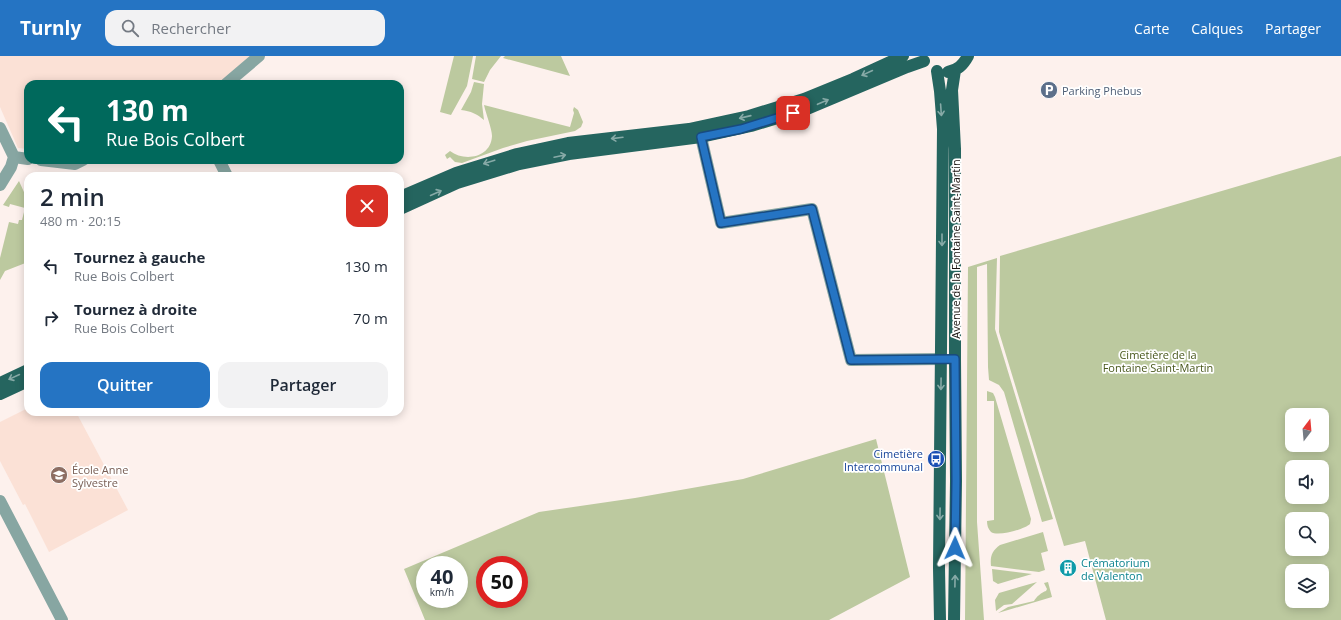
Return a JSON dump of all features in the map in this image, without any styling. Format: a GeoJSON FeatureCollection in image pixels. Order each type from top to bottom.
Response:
{"type":"FeatureCollection","features":[{"type":"Feature","properties":{"kind":"main road"},"geometry":{"type":"LineString","coordinates":[[404,195],[456,173],[517,154],[568,143],[689,129],[749,116],[804,99],[903,56]]}},
{"type":"Feature","properties":{"kind":"main road"},"geometry":{"type":"LineString","coordinates":[[404,207],[457,183],[519,164],[569,154],[701,137],[741,129],[807,109],[923,59],[936,71],[949,72],[960,67],[968,56]]}},
{"type":"Feature","properties":{"kind":"main road","name":"Avenue de la Fontaine Saint-Martin"},"geometry":{"type":"LineString","coordinates":[[954,620],[956,481],[955,149],[952,90],[955,70]]}},
{"type":"Feature","properties":{"kind":"main road","name":"Avenue de la Fontaine Saint-Martin"},"geometry":{"type":"LineString","coordinates":[[936,71],[940,91],[943,129],[939,568],[940,620]]}},
{"type":"Feature","properties":{"kind":"main road"},"geometry":{"type":"LineString","coordinates":[[941,359],[955,359]]}},
{"type":"Feature","properties":{"kind":"main road"},"geometry":{"type":"LineString","coordinates":[[0,383],[24,372]]}},
{"type":"Feature","properties":{"kind":"main road"},"geometry":{"type":"LineString","coordinates":[[0,394],[24,382]]}},
{"type":"Feature","properties":{"kind":"main road"},"geometry":{"type":"LineString","coordinates":[[941,414],[955,414]]}},
{"type":"Feature","properties":{"kind":"street"},"geometry":{"type":"LineString","coordinates":[[231,80],[259,56]]}},
{"type":"Feature","properties":{"kind":"street"},"geometry":{"type":"LineString","coordinates":[[0,128],[14,157],[11,167],[0,185]]}},
{"type":"Feature","properties":{"kind":"street"},"geometry":{"type":"LineString","coordinates":[[701,137],[721,223],[812,209],[851,360],[941,359]]}},
{"type":"Feature","properties":{"kind":"street"},"geometry":{"type":"LineString","coordinates":[[14,157],[24,158]]}},
{"type":"Feature","properties":{"kind":"street"},"geometry":{"type":"LineString","coordinates":[[0,501],[62,620]]}},
{"type":"Feature","properties":{"kind":"shaded area"},"geometry":{"type":"Polygon","coordinates":[[[0,56],[252,56],[225,80],[24,80],[24,149],[18,148],[0,107],[0,56]]]}},
{"type":"Feature","properties":{"kind":"shaded area","name":"École Anne Sylvestre"},"geometry":{"type":"Polygon","coordinates":[[[24,410],[24,416],[78,416],[128,510],[49,552],[25,504],[23,505],[0,461],[0,422],[24,410]]]}},
{"type":"Feature","properties":{"kind":"green space"},"geometry":{"type":"Polygon","coordinates":[[[454,56],[473,56],[467,86],[451,115],[440,112],[454,56]]]}},
{"type":"Feature","properties":{"kind":"green space"},"geometry":{"type":"Polygon","coordinates":[[[476,56],[501,56],[490,70],[484,82],[472,79],[476,56]]]}},
{"type":"Feature","properties":{"kind":"green space"},"geometry":{"type":"Polygon","coordinates":[[[505,56],[561,56],[570,76],[503,58],[505,56]]]}},
{"type":"Feature","properties":{"kind":"green space"},"geometry":{"type":"Polygon","coordinates":[[[474,82],[484,84],[482,104],[484,120],[474,113],[461,110],[471,92],[474,82]]]}},
{"type":"Feature","properties":{"kind":"green space"},"geometry":{"type":"Polygon","coordinates":[[[484,105],[570,127],[574,107],[578,110],[583,122],[581,127],[575,131],[527,141],[462,163],[455,162],[450,157],[447,159],[445,155],[450,151],[469,157],[476,156],[487,149],[492,136],[484,105]]]}},
{"type":"Feature","properties":{"kind":"green space","name":"Cimetière de la Fontaine Saint-Martin"},"geometry":{"type":"Polygon","coordinates":[[[1341,156],[1341,620],[1106,620],[1085,541],[1064,546],[999,332],[1000,256],[1341,156]]]}},
{"type":"Feature","properties":{"kind":"green space"},"geometry":{"type":"Polygon","coordinates":[[[19,181],[24,192],[24,208],[10,204],[9,207],[3,205],[19,181]]]}},
{"type":"Feature","properties":{"kind":"green space"},"geometry":{"type":"Polygon","coordinates":[[[24,212],[24,264],[5,271],[0,280],[0,258],[9,222],[18,224],[19,220],[22,220],[24,212]]]}},
{"type":"Feature","properties":{"kind":"green space"},"geometry":{"type":"Polygon","coordinates":[[[997,258],[995,329],[1053,519],[1042,522],[1004,392],[999,385],[989,380],[987,264],[977,267],[977,522],[984,620],[965,620],[968,267],[997,258]]]}},
{"type":"Feature","properties":{"kind":"green space"},"geometry":{"type":"Polygon","coordinates":[[[987,391],[993,393],[995,397],[1031,519],[1030,524],[1027,526],[999,534],[991,532],[987,524],[987,521],[994,520],[994,401],[987,401],[987,391]]]}},
{"type":"Feature","properties":{"kind":"green space"},"geometry":{"type":"Polygon","coordinates":[[[876,439],[910,577],[829,620],[425,620],[420,608],[468,608],[468,556],[435,556],[539,512],[635,498],[743,479],[876,439]]]}},
{"type":"Feature","properties":{"kind":"green space"},"geometry":{"type":"Polygon","coordinates":[[[1043,532],[1048,551],[1041,553],[1045,570],[1039,572],[991,566],[992,554],[1000,545],[1043,532]]]}},
{"type":"Feature","properties":{"kind":"green space"},"geometry":{"type":"Polygon","coordinates":[[[416,564],[416,598],[404,569],[416,564]]]}},
{"type":"Feature","properties":{"kind":"green space"},"geometry":{"type":"Polygon","coordinates":[[[992,569],[1032,574],[998,584],[993,581],[992,569]]]}},
{"type":"Feature","properties":{"kind":"green space"},"geometry":{"type":"Polygon","coordinates":[[[1037,582],[1012,604],[1004,605],[996,611],[995,600],[999,593],[1037,582]]]}},
{"type":"Feature","properties":{"kind":"green space"},"geometry":{"type":"Polygon","coordinates":[[[1048,582],[1052,597],[998,613],[1008,607],[1034,601],[1039,595],[1046,591],[1047,589],[1044,583],[1048,582]]]}},
{"type":"Feature","properties":{"kind":"place","name":"Parking Phebus"},"geometry":{"type":"Point","coordinates":[1049,90]}},
{"type":"Feature","properties":{"kind":"place","name":"Cimetière Intercommunal"},"geometry":{"type":"Point","coordinates":[936,459]}},
{"type":"Feature","properties":{"kind":"place","name":"École Anne Sylvestre"},"geometry":{"type":"Point","coordinates":[59,475]}},
{"type":"Feature","properties":{"kind":"place","name":"Crématorium de Valenton"},"geometry":{"type":"Point","coordinates":[1068,568]}},
{"type":"Feature","properties":{"kind":"route"},"geometry":{"type":"LineString","coordinates":[[793,113],[741,129],[701,137],[721,223],[812,209],[851,360],[955,359],[955,548]]}}]}
